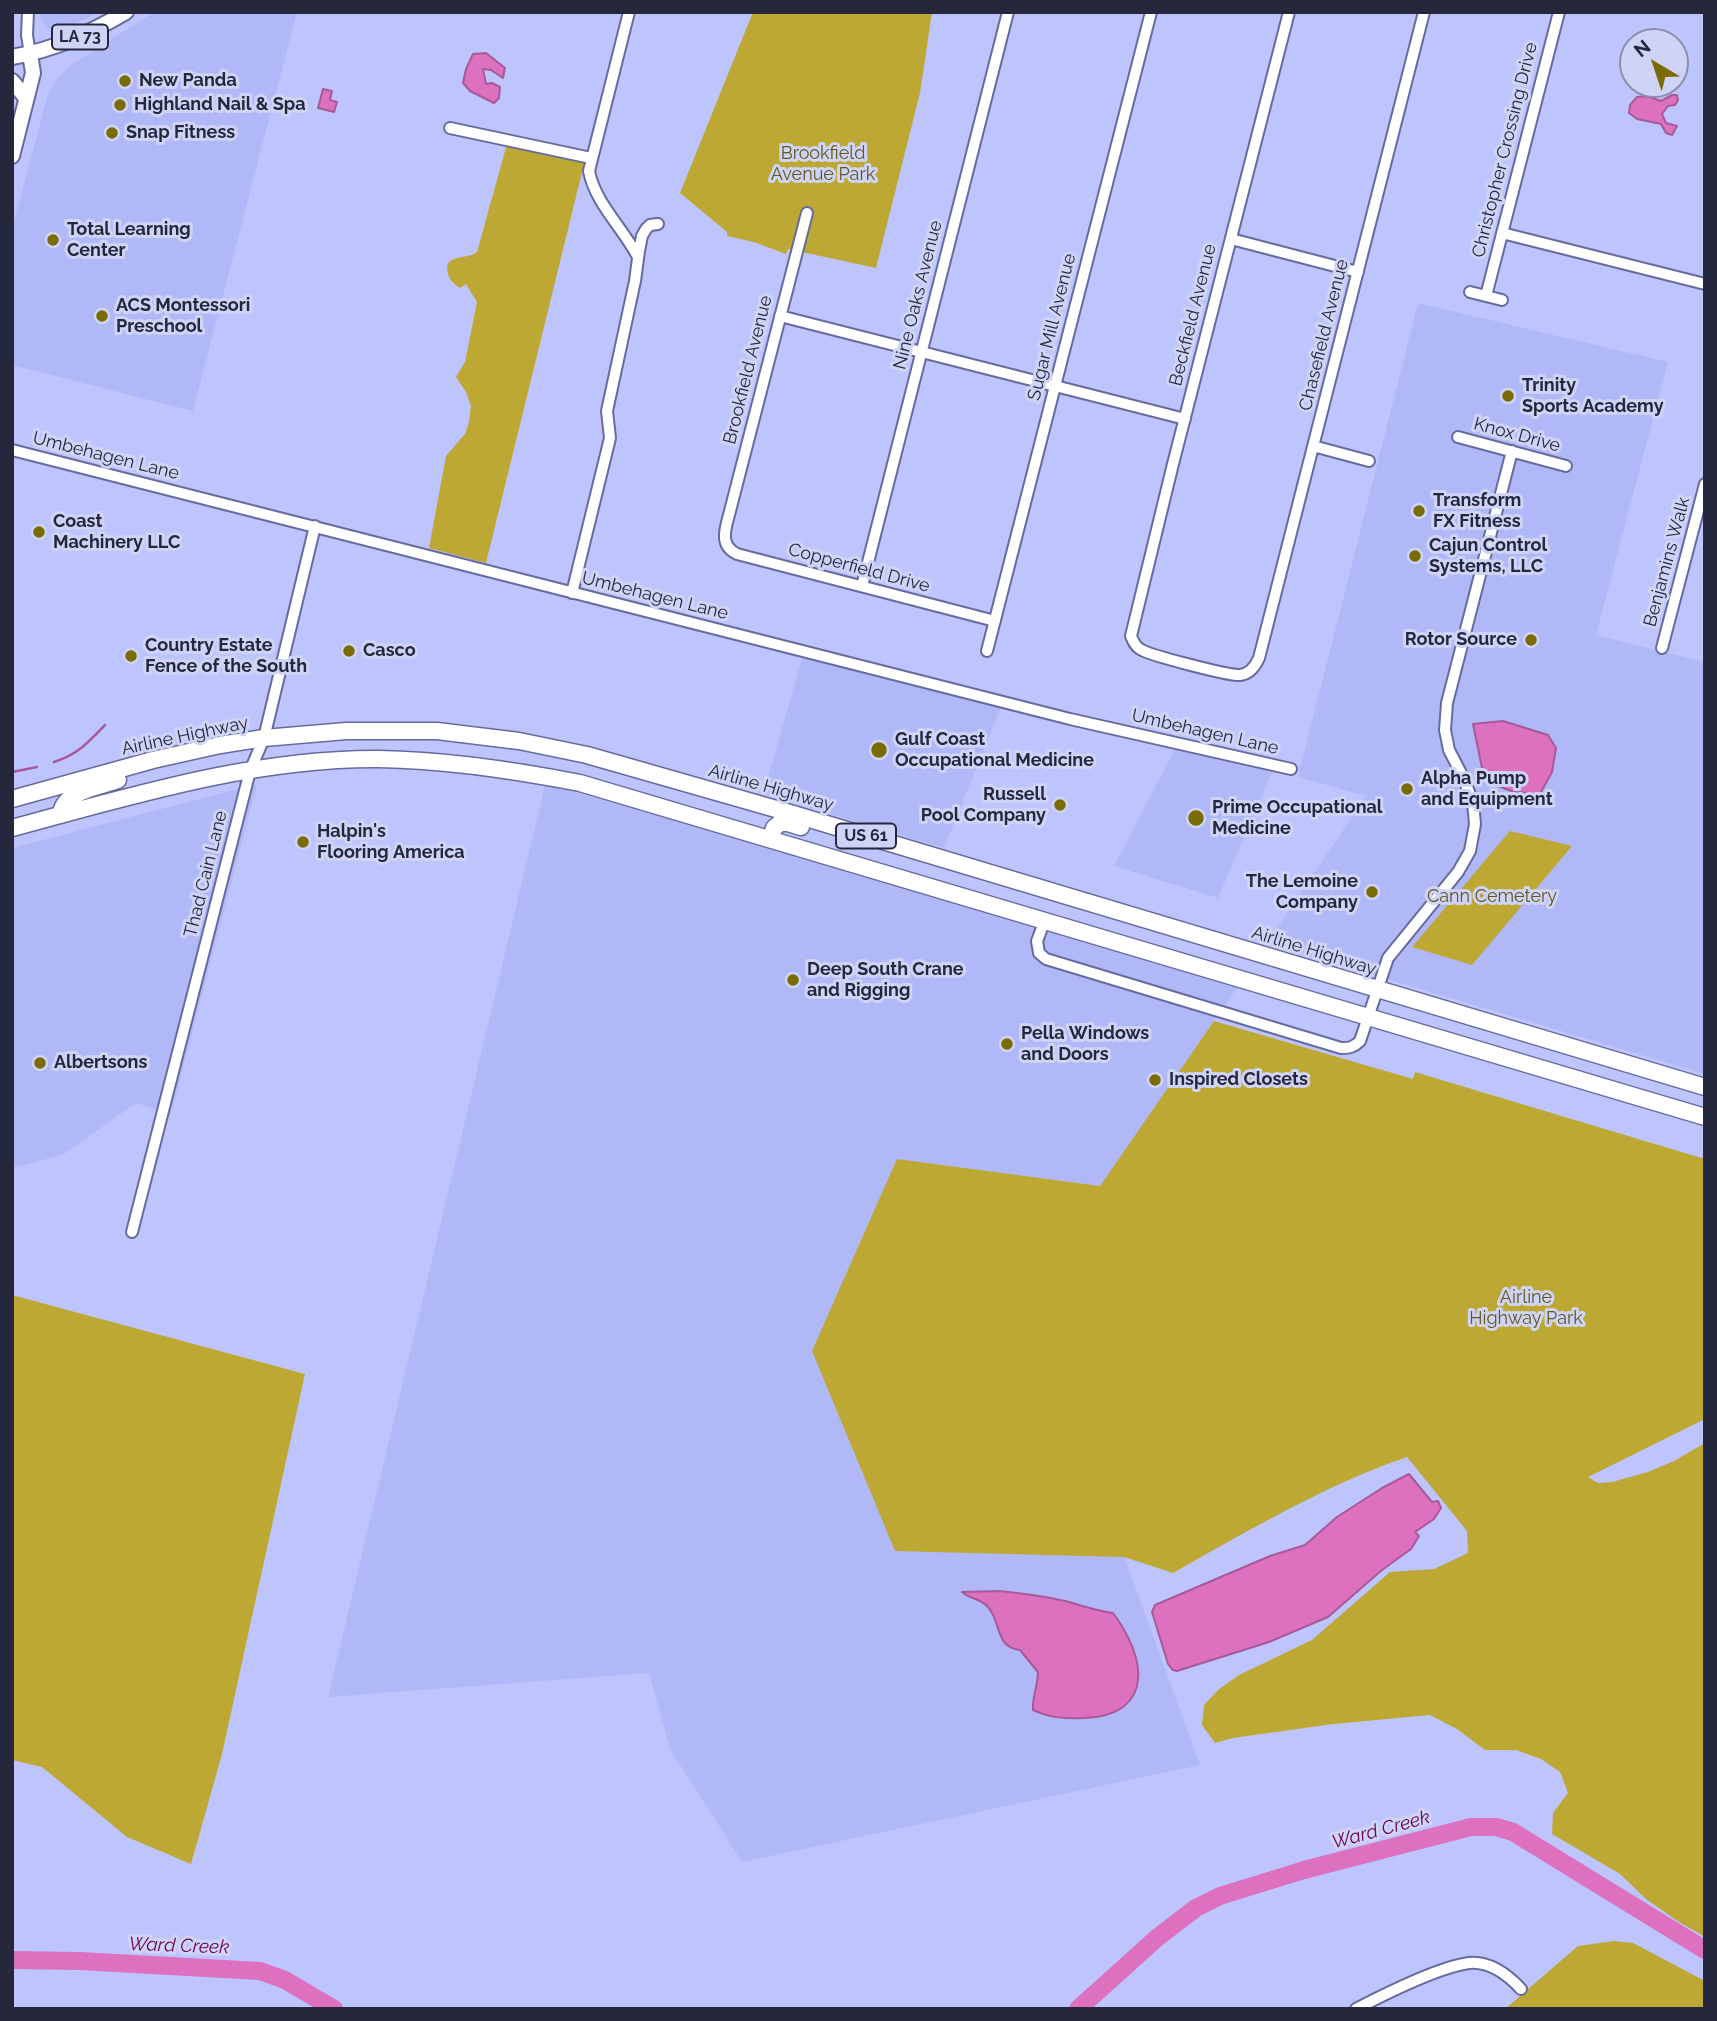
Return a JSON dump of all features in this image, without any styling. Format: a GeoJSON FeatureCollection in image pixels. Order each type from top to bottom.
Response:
{"type":"FeatureCollection","features":[{"type":"Feature","properties":{"kind":"highway","name":"Airline Highway"},"geometry":{"type":"LineString","coordinates":[[12,799],[153,760],[264,738],[346,731],[424,731],[519,741],[587,755],[783,811],[1705,1087]]}},
{"type":"Feature","properties":{"kind":"highway"},"geometry":{"type":"LineString","coordinates":[[61,815],[64,802],[79,793],[220,745]]}},
{"type":"Feature","properties":{"kind":"highway","name":"US 61"},"geometry":{"type":"LineString","coordinates":[[12,828],[157,790],[250,771],[317,762],[376,759],[448,761],[515,770],[580,783],[771,838],[1705,1117]]}},
{"type":"Feature","properties":{"kind":"highway"},"geometry":{"type":"LineString","coordinates":[[771,838],[777,825],[788,822],[915,860],[980,871]]}},
{"type":"Feature","properties":{"kind":"main road","name":"LA 73"},"geometry":{"type":"LineString","coordinates":[[12,57],[76,39],[126,12]]}},
{"type":"Feature","properties":{"kind":"main road"},"geometry":{"type":"LineString","coordinates":[[12,156],[33,73],[30,54]]}},
{"type":"Feature","properties":{"kind":"main road"},"geometry":{"type":"LineString","coordinates":[[12,81],[26,99]]}},
{"type":"Feature","properties":{"kind":"street"},"geometry":{"type":"LineString","coordinates":[[29,12],[27,35],[30,54]]}},
{"type":"Feature","properties":{"kind":"street"},"geometry":{"type":"LineString","coordinates":[[629,12],[589,171],[594,190],[638,257]]}},
{"type":"Feature","properties":{"kind":"street","name":"Nine Oaks Avenue"},"geometry":{"type":"LineString","coordinates":[[862,586],[1008,12]]}},
{"type":"Feature","properties":{"kind":"street","name":"Sugar Mill Avenue"},"geometry":{"type":"LineString","coordinates":[[987,651],[1151,12]]}},
{"type":"Feature","properties":{"kind":"street","name":"Beckfield Avenue"},"geometry":{"type":"LineString","coordinates":[[1256,666],[1250,672],[1235,675],[1149,653],[1135,644],[1131,636],[1289,12]]}},
{"type":"Feature","properties":{"kind":"street","name":"Chasefield Avenue"},"geometry":{"type":"LineString","coordinates":[[1256,666],[1424,12]]}},
{"type":"Feature","properties":{"kind":"street","name":"Christopher Crossing Drive"},"geometry":{"type":"LineString","coordinates":[[1486,296],[1559,12]]}},
{"type":"Feature","properties":{"kind":"street"},"geometry":{"type":"LineString","coordinates":[[450,128],[591,158]]}},
{"type":"Feature","properties":{"kind":"street","name":"Brookfield Avenue"},"geometry":{"type":"LineString","coordinates":[[724,536],[807,213]]}},
{"type":"Feature","properties":{"kind":"street"},"geometry":{"type":"LineString","coordinates":[[572,593],[610,438],[607,411],[642,236],[650,225],[658,224]]}},
{"type":"Feature","properties":{"kind":"street"},"geometry":{"type":"LineString","coordinates":[[1502,233],[1705,284]]}},
{"type":"Feature","properties":{"kind":"street"},"geometry":{"type":"LineString","coordinates":[[1231,239],[1358,272]]}},
{"type":"Feature","properties":{"kind":"street"},"geometry":{"type":"LineString","coordinates":[[1470,292],[1502,300]]}},
{"type":"Feature","properties":{"kind":"street"},"geometry":{"type":"LineString","coordinates":[[780,316],[1185,419]]}},
{"type":"Feature","properties":{"kind":"street","name":"Knox Drive"},"geometry":{"type":"LineString","coordinates":[[1458,437],[1566,466]]}},
{"type":"Feature","properties":{"kind":"street"},"geometry":{"type":"LineString","coordinates":[[1313,446],[1369,461]]}},
{"type":"Feature","properties":{"kind":"street","name":"Umbehagen Lane"},"geometry":{"type":"LineString","coordinates":[[12,450],[1070,719],[1291,769]]}},
{"type":"Feature","properties":{"kind":"street"},"geometry":{"type":"LineString","coordinates":[[1045,920],[1037,941],[1039,953],[1046,959],[1342,1048],[1349,1048],[1360,1041],[1388,958],[1458,872],[1470,851],[1475,824],[1473,802],[1449,750],[1444,730],[1447,703],[1513,451]]}},
{"type":"Feature","properties":{"kind":"street","name":"Benjamins Walk"},"geometry":{"type":"LineString","coordinates":[[1662,648],[1705,484]]}},
{"type":"Feature","properties":{"kind":"street","name":"Thad Cain Lane"},"geometry":{"type":"LineString","coordinates":[[132,1231],[250,771],[264,738],[315,526]]}},
{"type":"Feature","properties":{"kind":"street","name":"Copperfield Drive"},"geometry":{"type":"LineString","coordinates":[[724,536],[730,551],[737,554],[995,621]]}},
{"type":"Feature","properties":{"kind":"street"},"geometry":{"type":"LineString","coordinates":[[1356,2009],[1438,1972],[1469,1963],[1486,1965],[1501,1971],[1521,1989]]}},
{"type":"Feature","properties":{"kind":"shaded area"},"geometry":{"type":"Polygon","coordinates":[[[40,12],[99,12],[58,32],[43,23],[40,12]]]}},
{"type":"Feature","properties":{"kind":"shaded area"},"geometry":{"type":"Polygon","coordinates":[[[154,12],[297,12],[193,411],[12,365],[12,229],[48,94],[68,67],[154,12]]]}},
{"type":"Feature","properties":{"kind":"shaded area"},"geometry":{"type":"Polygon","coordinates":[[[486,53],[505,68],[503,78],[491,70],[483,69],[486,84],[492,83],[500,87],[499,98],[494,103],[470,91],[463,83],[473,54],[486,53]]]}},
{"type":"Feature","properties":{"kind":"shaded area"},"geometry":{"type":"Polygon","coordinates":[[[323,89],[332,91],[330,100],[337,102],[334,112],[318,108],[323,89]]]}},
{"type":"Feature","properties":{"kind":"shaded area"},"geometry":{"type":"Polygon","coordinates":[[[1636,98],[1661,101],[1678,98],[1675,105],[1668,106],[1662,114],[1666,123],[1677,126],[1672,135],[1666,133],[1661,124],[1637,119],[1629,113],[1630,105],[1636,98]]]}},
{"type":"Feature","properties":{"kind":"shaded area"},"geometry":{"type":"Polygon","coordinates":[[[1418,303],[1668,362],[1596,635],[1705,662],[1705,1074],[1267,943],[1366,796],[1298,777],[1418,303]]]}},
{"type":"Feature","properties":{"kind":"shaded area","name":"Gulf Coast Occupational Medicine"},"geometry":{"type":"Polygon","coordinates":[[[803,655],[1002,705],[944,848],[763,794],[803,655]]]}},
{"type":"Feature","properties":{"kind":"shaded area"},"geometry":{"type":"Polygon","coordinates":[[[1503,721],[1548,735],[1556,748],[1552,772],[1540,794],[1514,792],[1490,783],[1482,768],[1473,724],[1503,721]]]}},
{"type":"Feature","properties":{"kind":"shaded area","name":"Prime Occupational Medicine"},"geometry":{"type":"Polygon","coordinates":[[[1176,747],[1273,770],[1218,898],[1114,866],[1176,747]]]}},
{"type":"Feature","properties":{"kind":"shaded area"},"geometry":{"type":"Polygon","coordinates":[[[257,784],[171,1114],[136,1103],[64,1154],[12,1167],[12,848],[257,784]]]}},
{"type":"Feature","properties":{"kind":"shaded area"},"geometry":{"type":"Polygon","coordinates":[[[545,785],[642,810],[1237,988],[1100,1186],[897,1159],[1124,1556],[1200,1765],[742,1862],[670,1749],[649,1673],[328,1697],[545,785]]]}},
{"type":"Feature","properties":{"kind":"shaded area"},"geometry":{"type":"Polygon","coordinates":[[[1409,1474],[1432,1502],[1438,1501],[1441,1508],[1434,1519],[1415,1532],[1419,1536],[1411,1549],[1382,1570],[1328,1617],[1269,1642],[1177,1671],[1168,1664],[1152,1612],[1155,1605],[1270,1556],[1305,1545],[1337,1517],[1409,1474]]]}},
{"type":"Feature","properties":{"kind":"shaded area"},"geometry":{"type":"Polygon","coordinates":[[[999,1591],[1065,1601],[1113,1613],[1133,1647],[1138,1680],[1134,1695],[1124,1706],[1108,1714],[1085,1718],[1058,1717],[1033,1710],[1038,1672],[1020,1650],[1012,1648],[1002,1639],[987,1606],[962,1592],[999,1591]]]}},
{"type":"Feature","properties":{"kind":"green space","name":"Brookfield Avenue Park"},"geometry":{"type":"Polygon","coordinates":[[[753,12],[932,12],[920,93],[876,268],[788,249],[786,254],[754,242],[727,236],[727,232],[680,193],[753,12]]]}},
{"type":"Feature","properties":{"kind":"green space"},"geometry":{"type":"Polygon","coordinates":[[[507,144],[585,160],[486,563],[429,548],[446,456],[465,434],[471,406],[456,377],[465,362],[477,302],[466,284],[460,288],[452,282],[447,267],[452,260],[477,252],[507,144]]]}},
{"type":"Feature","properties":{"kind":"green space","name":"Cann Cemetery"},"geometry":{"type":"Polygon","coordinates":[[[1510,831],[1572,846],[1472,965],[1412,947],[1510,831]]]}},
{"type":"Feature","properties":{"kind":"green space","name":"Airline Highway Park"},"geometry":{"type":"Polygon","coordinates":[[[1214,1021],[1413,1079],[1415,1072],[1705,1159],[1705,1419],[1588,1477],[1598,1483],[1612,1482],[1648,1472],[1705,1443],[1705,1937],[1646,1899],[1620,1874],[1552,1834],[1553,1813],[1568,1793],[1560,1772],[1541,1759],[1516,1750],[1485,1750],[1457,1729],[1430,1715],[1333,1724],[1215,1743],[1202,1725],[1204,1705],[1218,1690],[1239,1675],[1312,1640],[1390,1572],[1434,1569],[1468,1553],[1467,1531],[1407,1457],[1317,1495],[1173,1573],[1124,1557],[895,1551],[812,1351],[897,1159],[1100,1186],[1214,1021]]]}},
{"type":"Feature","properties":{"kind":"green space"},"geometry":{"type":"Polygon","coordinates":[[[12,1295],[305,1374],[222,1754],[191,1864],[127,1837],[42,1767],[12,1760],[12,1295]]]}},
{"type":"Feature","properties":{"kind":"green space"},"geometry":{"type":"Polygon","coordinates":[[[1614,1941],[1633,1943],[1705,1981],[1705,2009],[1505,2009],[1578,1946],[1614,1941]]]}},
{"type":"Feature","properties":{"kind":"waterway"},"geometry":{"type":"LineString","coordinates":[[54,762],[82,747],[105,725]]}},
{"type":"Feature","properties":{"kind":"waterway"},"geometry":{"type":"LineString","coordinates":[[12,772],[37,767]]}},
{"type":"Feature","properties":{"kind":"waterway","name":"Ward Creek"},"geometry":{"type":"LineString","coordinates":[[1078,2009],[1158,1937],[1196,1908],[1220,1896],[1304,1870],[1471,1827],[1496,1827],[1513,1832],[1705,1950]]}},
{"type":"Feature","properties":{"kind":"waterway","name":"Ward Creek"},"geometry":{"type":"LineString","coordinates":[[12,1960],[260,1971],[285,1980],[334,2009]]}},
{"type":"Feature","properties":{"kind":"place","name":"New Panda"},"geometry":{"type":"Point","coordinates":[125,81]}},
{"type":"Feature","properties":{"kind":"place","name":"Highland Nail & Spa"},"geometry":{"type":"Point","coordinates":[120,105]}},
{"type":"Feature","properties":{"kind":"place","name":"Snap Fitness"},"geometry":{"type":"Point","coordinates":[112,133]}},
{"type":"Feature","properties":{"kind":"place","name":"Total Learning Center"},"geometry":{"type":"Point","coordinates":[53,240]}},
{"type":"Feature","properties":{"kind":"place","name":"ACS Montessori Preschool"},"geometry":{"type":"Point","coordinates":[102,316]}},
{"type":"Feature","properties":{"kind":"place","name":"Trinity Sports Academy"},"geometry":{"type":"Point","coordinates":[1508,396]}},
{"type":"Feature","properties":{"kind":"place","name":"Transform FX Fitness"},"geometry":{"type":"Point","coordinates":[1419,511]}},
{"type":"Feature","properties":{"kind":"place","name":"Coast Machinery LLC"},"geometry":{"type":"Point","coordinates":[39,532]}},
{"type":"Feature","properties":{"kind":"place","name":"Cajun Control Systems, LLC"},"geometry":{"type":"Point","coordinates":[1415,556]}},
{"type":"Feature","properties":{"kind":"place","name":"Rotor Source"},"geometry":{"type":"Point","coordinates":[1531,640]}},
{"type":"Feature","properties":{"kind":"place","name":"Casco"},"geometry":{"type":"Point","coordinates":[349,651]}},
{"type":"Feature","properties":{"kind":"place","name":"Country Estate Fence of the South"},"geometry":{"type":"Point","coordinates":[131,656]}},
{"type":"Feature","properties":{"kind":"place","name":"Gulf Coast Occupational Medicine"},"geometry":{"type":"Point","coordinates":[879,750]}},
{"type":"Feature","properties":{"kind":"place","name":"Alpha Pump and Equipment"},"geometry":{"type":"Point","coordinates":[1407,789]}},
{"type":"Feature","properties":{"kind":"place","name":"Russell Pool Company"},"geometry":{"type":"Point","coordinates":[1060,805]}},
{"type":"Feature","properties":{"kind":"place","name":"Prime Occupational Medicine"},"geometry":{"type":"Point","coordinates":[1196,818]}},
{"type":"Feature","properties":{"kind":"place","name":"Halpin's Flooring America"},"geometry":{"type":"Point","coordinates":[303,842]}},
{"type":"Feature","properties":{"kind":"place","name":"The Lemoine Company"},"geometry":{"type":"Point","coordinates":[1372,892]}},
{"type":"Feature","properties":{"kind":"place","name":"Deep South Crane and Rigging"},"geometry":{"type":"Point","coordinates":[793,980]}},
{"type":"Feature","properties":{"kind":"place","name":"Pella Windows and Doors"},"geometry":{"type":"Point","coordinates":[1007,1044]}},
{"type":"Feature","properties":{"kind":"place","name":"Albertsons"},"geometry":{"type":"Point","coordinates":[40,1063]}},
{"type":"Feature","properties":{"kind":"place","name":"Inspired Closets"},"geometry":{"type":"Point","coordinates":[1155,1080]}}]}
